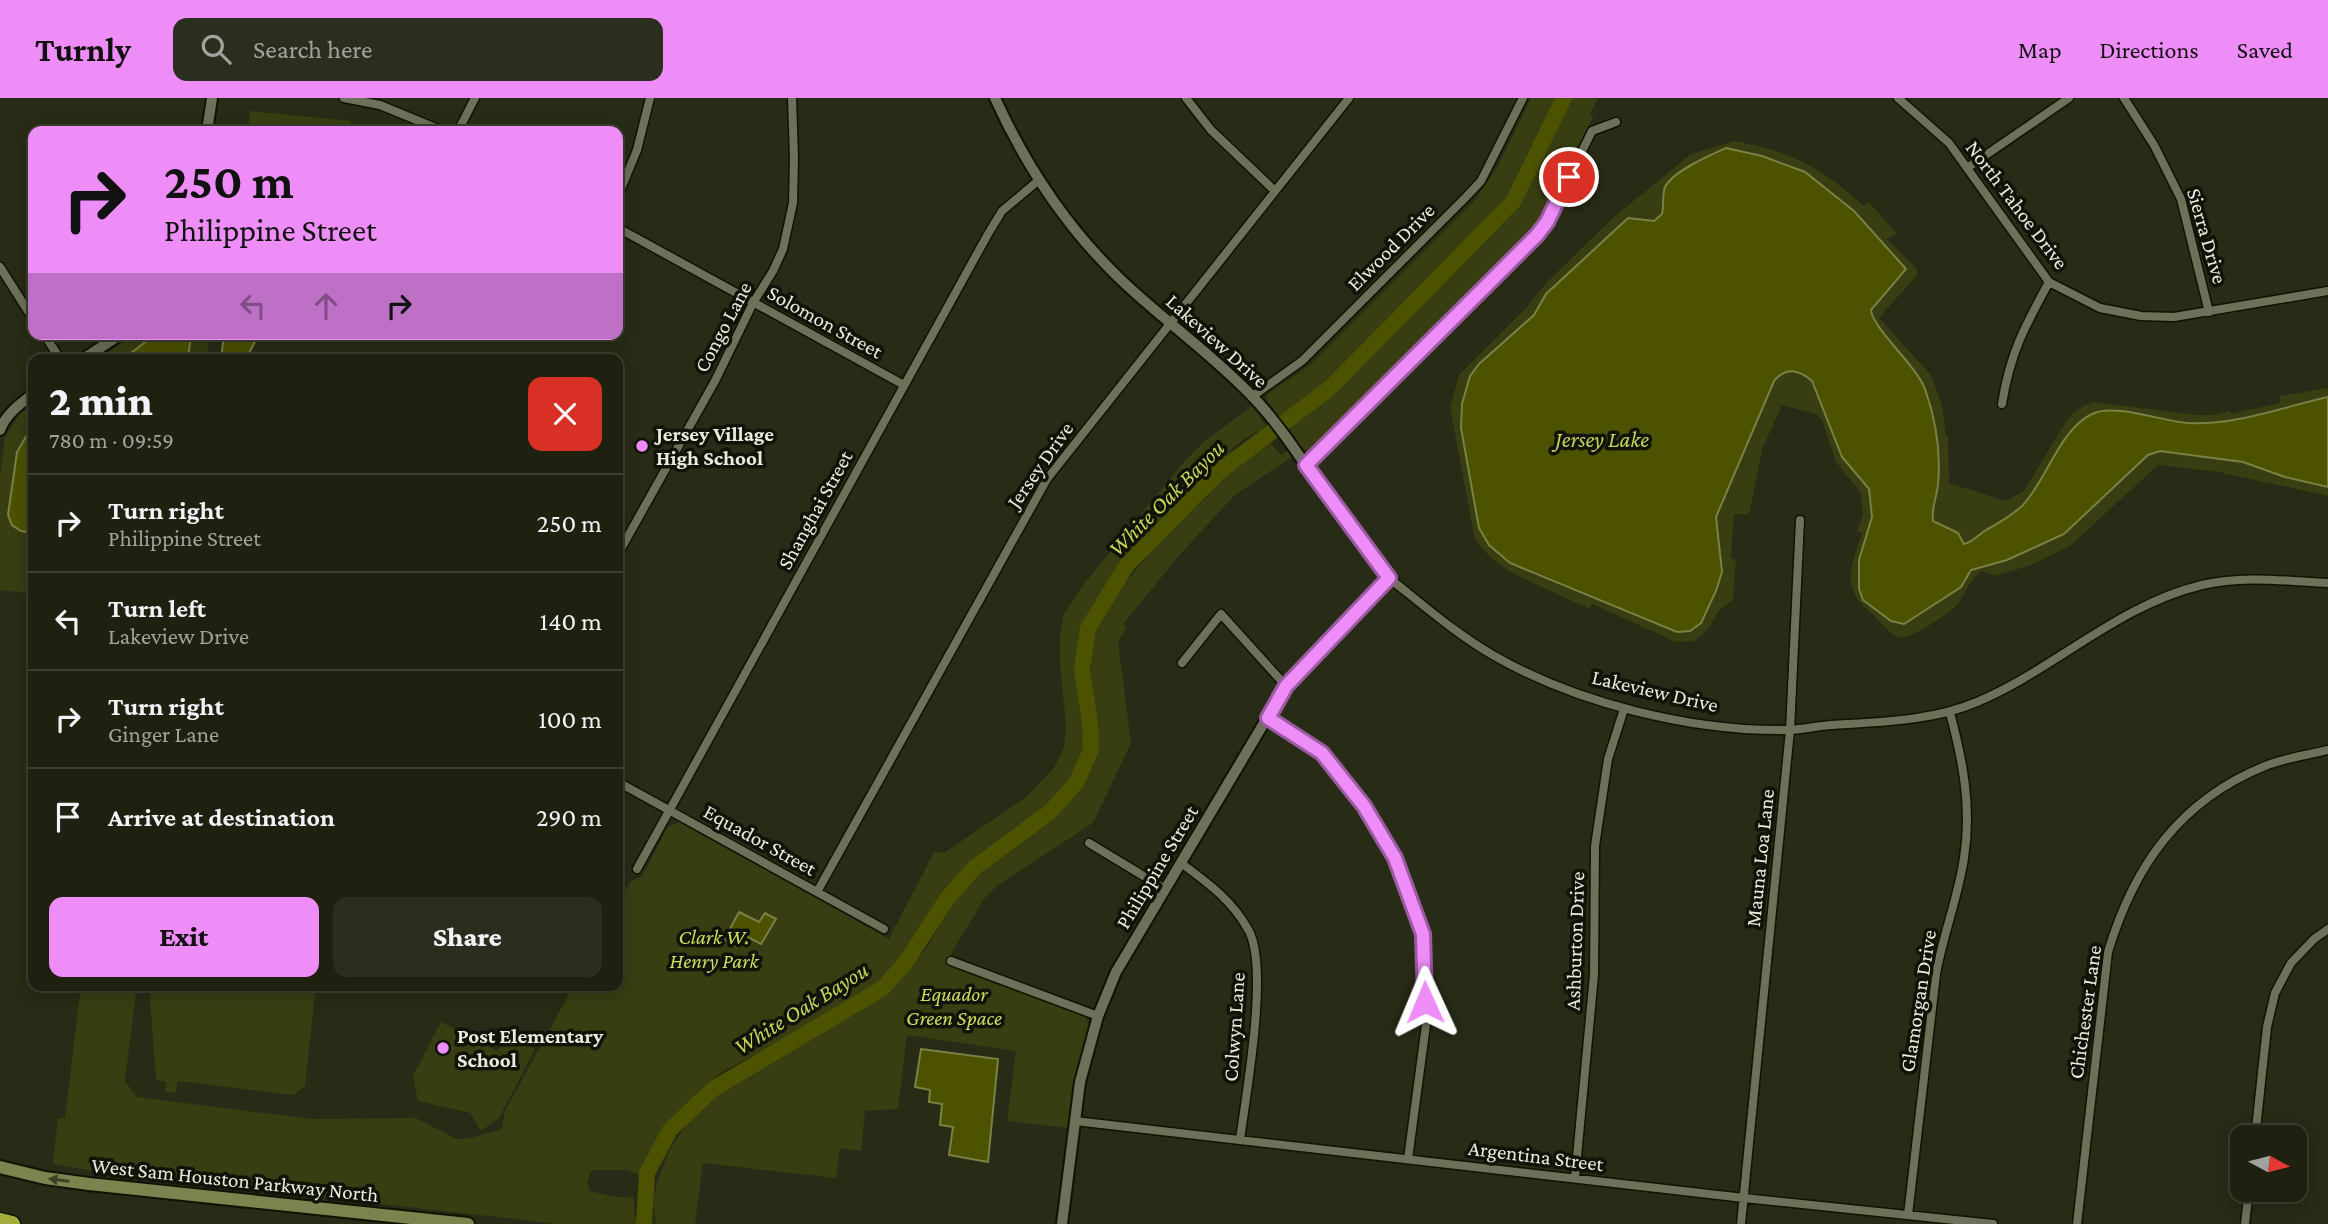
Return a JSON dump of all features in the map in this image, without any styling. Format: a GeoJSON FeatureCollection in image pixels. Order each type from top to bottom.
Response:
{"type":"FeatureCollection","features":[{"type":"Feature","properties":{"kind":"highway"},"geometry":{"type":"LineString","coordinates":[[0,1222],[12,1224]]}},
{"type":"Feature","properties":{"kind":"main road","name":"West Sam Houston Parkway North"},"geometry":{"type":"LineString","coordinates":[[0,1167],[45,1178],[89,1184],[468,1224]]}},
{"type":"Feature","properties":{"kind":"street"},"geometry":{"type":"LineString","coordinates":[[208,126],[212,98]]}},
{"type":"Feature","properties":{"kind":"street"},"geometry":{"type":"LineString","coordinates":[[344,98],[380,105],[431,126]]}},
{"type":"Feature","properties":{"kind":"street"},"geometry":{"type":"LineString","coordinates":[[461,126],[475,98]]}},
{"type":"Feature","properties":{"kind":"street"},"geometry":{"type":"LineString","coordinates":[[623,183],[636,150],[650,98]]}},
{"type":"Feature","properties":{"kind":"street","name":"Congo Lane"},"geometry":{"type":"LineString","coordinates":[[623,545],[715,381],[783,249],[793,203],[792,98]]}},
{"type":"Feature","properties":{"kind":"street","name":"Lakeview Drive"},"geometry":{"type":"LineString","coordinates":[[995,98],[1011,133],[1057,208],[1092,250],[1140,298],[1253,396],[1389,578],[1490,654],[1559,687],[1624,709],[1724,727],[1790,730],[1870,724],[1950,713],[2003,690],[2130,613],[2180,591],[2222,581],[2247,579],[2328,583]]}},
{"type":"Feature","properties":{"kind":"street"},"geometry":{"type":"LineString","coordinates":[[1186,98],[1211,130],[1275,191]]}},
{"type":"Feature","properties":{"kind":"street","name":"Jersey Drive"},"geometry":{"type":"LineString","coordinates":[[817,891],[1047,479],[1349,98]]}},
{"type":"Feature","properties":{"kind":"street","name":"Elwood Drive"},"geometry":{"type":"LineString","coordinates":[[1253,396],[1302,360],[1481,181],[1523,98]]}},
{"type":"Feature","properties":{"kind":"street","name":"North Tahoe Drive"},"geometry":{"type":"LineString","coordinates":[[1898,98],[1950,143],[2049,282],[2100,308],[2141,316],[2174,317],[2328,291]]}},
{"type":"Feature","properties":{"kind":"street"},"geometry":{"type":"LineString","coordinates":[[1967,167],[2070,98]]}},
{"type":"Feature","properties":{"kind":"street","name":"Sierra Drive"},"geometry":{"type":"LineString","coordinates":[[2124,98],[2154,145],[2181,199],[2210,312]]}},
{"type":"Feature","properties":{"kind":"street"},"geometry":{"type":"LineString","coordinates":[[1306,465],[1537,235],[1547,222],[1592,131],[1616,122]]}},
{"type":"Feature","properties":{"kind":"street","name":"Shanghai Street"},"geometry":{"type":"LineString","coordinates":[[637,869],[1002,211],[1039,180]]}},
{"type":"Feature","properties":{"kind":"street","name":"Solomon Street"},"geometry":{"type":"LineString","coordinates":[[623,231],[904,385]]}},
{"type":"Feature","properties":{"kind":"street"},"geometry":{"type":"LineString","coordinates":[[0,267],[28,310]]}},
{"type":"Feature","properties":{"kind":"street"},"geometry":{"type":"LineString","coordinates":[[2002,404],[2008,369],[2023,328],[2049,282]]}},
{"type":"Feature","properties":{"kind":"street"},"geometry":{"type":"LineString","coordinates":[[91,354],[112,340]]}},
{"type":"Feature","properties":{"kind":"street"},"geometry":{"type":"LineString","coordinates":[[0,430],[3,422],[28,398]]}},
{"type":"Feature","properties":{"kind":"street","name":"Mauna Loa Lane"},"geometry":{"type":"LineString","coordinates":[[1741,1224],[1790,730],[1800,520]]}},
{"type":"Feature","properties":{"kind":"street","name":"Philippine Street"},"geometry":{"type":"LineString","coordinates":[[1062,1224],[1080,1082],[1098,1016],[1116,972],[1286,686],[1389,578]]}},
{"type":"Feature","properties":{"kind":"street"},"geometry":{"type":"LineString","coordinates":[[1182,663],[1221,614],[1286,686]]}},
{"type":"Feature","properties":{"kind":"street","name":"Ashburton Drive"},"geometry":{"type":"LineString","coordinates":[[1575,1178],[1594,975],[1595,846],[1608,759],[1624,709]]}},
{"type":"Feature","properties":{"kind":"street","name":"Glamorgan Drive"},"geometry":{"type":"LineString","coordinates":[[1908,1214],[1936,974],[1960,882],[1967,833],[1965,779],[1950,713]]}},
{"type":"Feature","properties":{"kind":"street"},"geometry":{"type":"LineString","coordinates":[[1268,718],[1322,753],[1364,806],[1395,858],[1423,934],[1426,1025],[1408,1159]]}},
{"type":"Feature","properties":{"kind":"street","name":"Chichester Lane"},"geometry":{"type":"LineString","coordinates":[[2077,1224],[2106,963],[2119,916],[2130,892],[2146,862],[2186,817],[2210,797],[2236,780],[2267,766],[2328,750]]}},
{"type":"Feature","properties":{"kind":"street","name":"Equador Street"},"geometry":{"type":"LineString","coordinates":[[623,785],[884,929]]}},
{"type":"Feature","properties":{"kind":"street"},"geometry":{"type":"LineString","coordinates":[[1089,843],[1165,889]]}},
{"type":"Feature","properties":{"kind":"street","name":"Colwyn Lane"},"geometry":{"type":"LineString","coordinates":[[1181,863],[1214,887],[1235,910],[1250,934],[1257,965],[1254,1040],[1240,1140]]}},
{"type":"Feature","properties":{"kind":"street"},"geometry":{"type":"LineString","coordinates":[[2256,1125],[2267,1027],[2275,993],[2291,963],[2314,939],[2328,929]]}},
{"type":"Feature","properties":{"kind":"street"},"geometry":{"type":"LineString","coordinates":[[951,961],[1098,1016]]}},
{"type":"Feature","properties":{"kind":"street","name":"Argentina Street"},"geometry":{"type":"LineString","coordinates":[[1075,1121],[1993,1224]]}},
{"type":"Feature","properties":{"kind":"street"},"geometry":{"type":"LineString","coordinates":[[2245,1224],[2248,1202]]}},
{"type":"Feature","properties":{"kind":"green space"},"geometry":{"type":"Polygon","coordinates":[[[1531,98],[1598,98],[1590,114],[1593,117],[1539,225],[1315,450],[1304,450],[1266,399],[1268,394],[1310,365],[1474,201],[1495,171],[1531,98]]]}},
{"type":"Feature","properties":{"kind":"green space"},"geometry":{"type":"Polygon","coordinates":[[[250,111],[351,121],[350,126],[248,126],[250,111]]]}},
{"type":"Feature","properties":{"kind":"green space","name":"Jersey Lake"},"geometry":{"type":"Polygon","coordinates":[[[1735,141],[1774,150],[1819,171],[1864,206],[1869,202],[1897,234],[1887,239],[1916,268],[1917,275],[1879,318],[1931,375],[1942,405],[1948,436],[1949,483],[2006,501],[2024,491],[2065,423],[2073,413],[2094,402],[2197,415],[2230,411],[2231,414],[2280,403],[2280,396],[2328,388],[2328,496],[2218,472],[2158,465],[2070,546],[2031,565],[1995,576],[1982,571],[1974,578],[1953,609],[1918,631],[1897,637],[1860,602],[1851,584],[1852,565],[1862,533],[1857,531],[1863,514],[1860,492],[1836,462],[1822,420],[1816,414],[1782,405],[1763,447],[1749,514],[1734,514],[1731,558],[1736,560],[1733,600],[1718,611],[1710,627],[1693,641],[1676,642],[1592,604],[1589,609],[1508,571],[1490,557],[1475,540],[1450,407],[1459,375],[1526,308],[1547,282],[1615,216],[1691,154],[1735,141]]]}},
{"type":"Feature","properties":{"kind":"green space"},"geometry":{"type":"Polygon","coordinates":[[[126,340],[209,340],[208,354],[106,354],[126,340]]]}},
{"type":"Feature","properties":{"kind":"green space","name":"Clark W. Henry Park"},"geometry":{"type":"Polygon","coordinates":[[[1252,406],[1266,426],[1236,445],[1226,461],[1176,505],[1136,547],[1103,592],[1082,629],[1076,660],[1076,681],[1086,725],[1085,747],[1074,774],[1061,793],[958,876],[942,894],[899,965],[878,984],[845,1006],[722,1072],[703,1087],[664,1130],[644,1176],[627,1170],[592,1170],[587,1182],[590,1191],[634,1198],[634,1213],[638,1224],[558,1224],[105,1173],[54,1164],[58,1118],[65,1118],[80,991],[136,991],[125,1081],[137,1097],[313,1119],[416,1118],[457,1139],[502,1129],[505,1111],[571,991],[623,991],[623,895],[630,882],[642,876],[668,827],[679,822],[889,939],[934,852],[944,853],[1025,798],[1054,768],[1064,747],[1066,725],[1060,664],[1060,634],[1064,614],[1084,584],[1182,464],[1206,440],[1252,406]]]}},
{"type":"Feature","properties":{"kind":"green space"},"geometry":{"type":"Polygon","coordinates":[[[28,407],[28,593],[0,590],[0,477],[5,437],[20,413],[28,407]]]}},
{"type":"Feature","properties":{"kind":"green space","name":"Equador Green Space"},"geometry":{"type":"Polygon","coordinates":[[[1269,442],[1281,455],[1289,450],[1293,456],[1235,495],[1183,551],[1123,624],[1127,628],[1118,641],[1131,743],[1093,823],[998,885],[984,899],[945,964],[1086,1017],[1089,1025],[1074,1079],[1068,1128],[1007,1121],[1016,1051],[907,1035],[898,1109],[865,1111],[861,1151],[840,1148],[836,1178],[703,1163],[695,1224],[656,1224],[653,1201],[669,1151],[688,1122],[716,1093],[743,1073],[870,1003],[895,986],[926,949],[958,893],[979,872],[1051,821],[1071,796],[1093,757],[1097,738],[1090,691],[1092,637],[1112,599],[1167,533],[1205,499],[1225,474],[1269,442]]]}},
{"type":"Feature","properties":{"kind":"green space"},"geometry":{"type":"Polygon","coordinates":[[[149,991],[315,991],[305,1086],[293,1095],[178,1081],[175,1093],[165,1092],[166,1082],[156,1080],[149,991]]]}},
{"type":"Feature","properties":{"kind":"green space"},"geometry":{"type":"Polygon","coordinates":[[[441,1022],[497,1051],[507,1034],[535,1049],[499,1118],[481,1131],[470,1113],[418,1101],[413,1076],[441,1022]]]}},
{"type":"Feature","properties":{"kind":"water","name":"Jersey Lake"},"geometry":{"type":"Polygon","coordinates":[[[1726,148],[1762,156],[1805,172],[1854,211],[1906,269],[1871,310],[1879,327],[1913,369],[1925,389],[1935,424],[1938,448],[1939,472],[1933,521],[1958,533],[1964,544],[2022,506],[2071,431],[2081,421],[2101,411],[2125,411],[2187,423],[2222,422],[2328,397],[2328,487],[2285,477],[2243,462],[2160,451],[2148,455],[2064,534],[2007,560],[1971,570],[1961,587],[1904,624],[1891,621],[1863,600],[1859,589],[1859,560],[1872,517],[1869,489],[1842,457],[1812,381],[1792,371],[1783,373],[1774,381],[1716,517],[1722,572],[1701,623],[1690,631],[1677,632],[1510,563],[1489,545],[1479,528],[1461,428],[1462,404],[1470,376],[1479,364],[1534,315],[1546,294],[1628,218],[1654,221],[1662,214],[1665,187],[1669,181],[1693,164],[1726,148]]]}},
{"type":"Feature","properties":{"kind":"water"},"geometry":{"type":"Polygon","coordinates":[[[148,340],[190,340],[189,354],[130,354],[148,340]]]}},
{"type":"Feature","properties":{"kind":"water"},"geometry":{"type":"Polygon","coordinates":[[[223,340],[256,340],[249,354],[222,354],[223,340]]]}},
{"type":"Feature","properties":{"kind":"water"},"geometry":{"type":"Polygon","coordinates":[[[28,433],[28,532],[12,525],[8,515],[17,452],[28,433]]]}},
{"type":"Feature","properties":{"kind":"water"},"geometry":{"type":"Polygon","coordinates":[[[739,912],[759,922],[765,913],[776,919],[761,944],[744,935],[737,947],[724,940],[739,912]]]}},
{"type":"Feature","properties":{"kind":"water"},"geometry":{"type":"Polygon","coordinates":[[[921,1049],[998,1059],[988,1162],[949,1155],[953,1127],[940,1125],[942,1104],[929,1102],[930,1090],[915,1087],[921,1049]]]}},
{"type":"Feature","properties":{"kind":"waterway","name":"White Oak Bayou"},"geometry":{"type":"LineString","coordinates":[[644,1224],[647,1173],[670,1130],[713,1089],[883,988],[906,962],[946,900],[974,868],[1050,812],[1076,783],[1091,750],[1082,669],[1088,628],[1127,565],[1220,471],[1330,388],[1513,202],[1564,98]]}},
{"type":"Feature","properties":{"kind":"place","name":"Jersey Village High School"},"geometry":{"type":"Point","coordinates":[642,446]}},
{"type":"Feature","properties":{"kind":"place","name":"Post Elementary School"},"geometry":{"type":"Point","coordinates":[443,1048]}},
{"type":"Feature","properties":{"kind":"route"},"geometry":{"type":"LineString","coordinates":[[1425,1002],[1423,934],[1395,858],[1364,806],[1322,753],[1268,718],[1286,686],[1389,578],[1306,465],[1537,235],[1547,222],[1569,177]]}}]}
